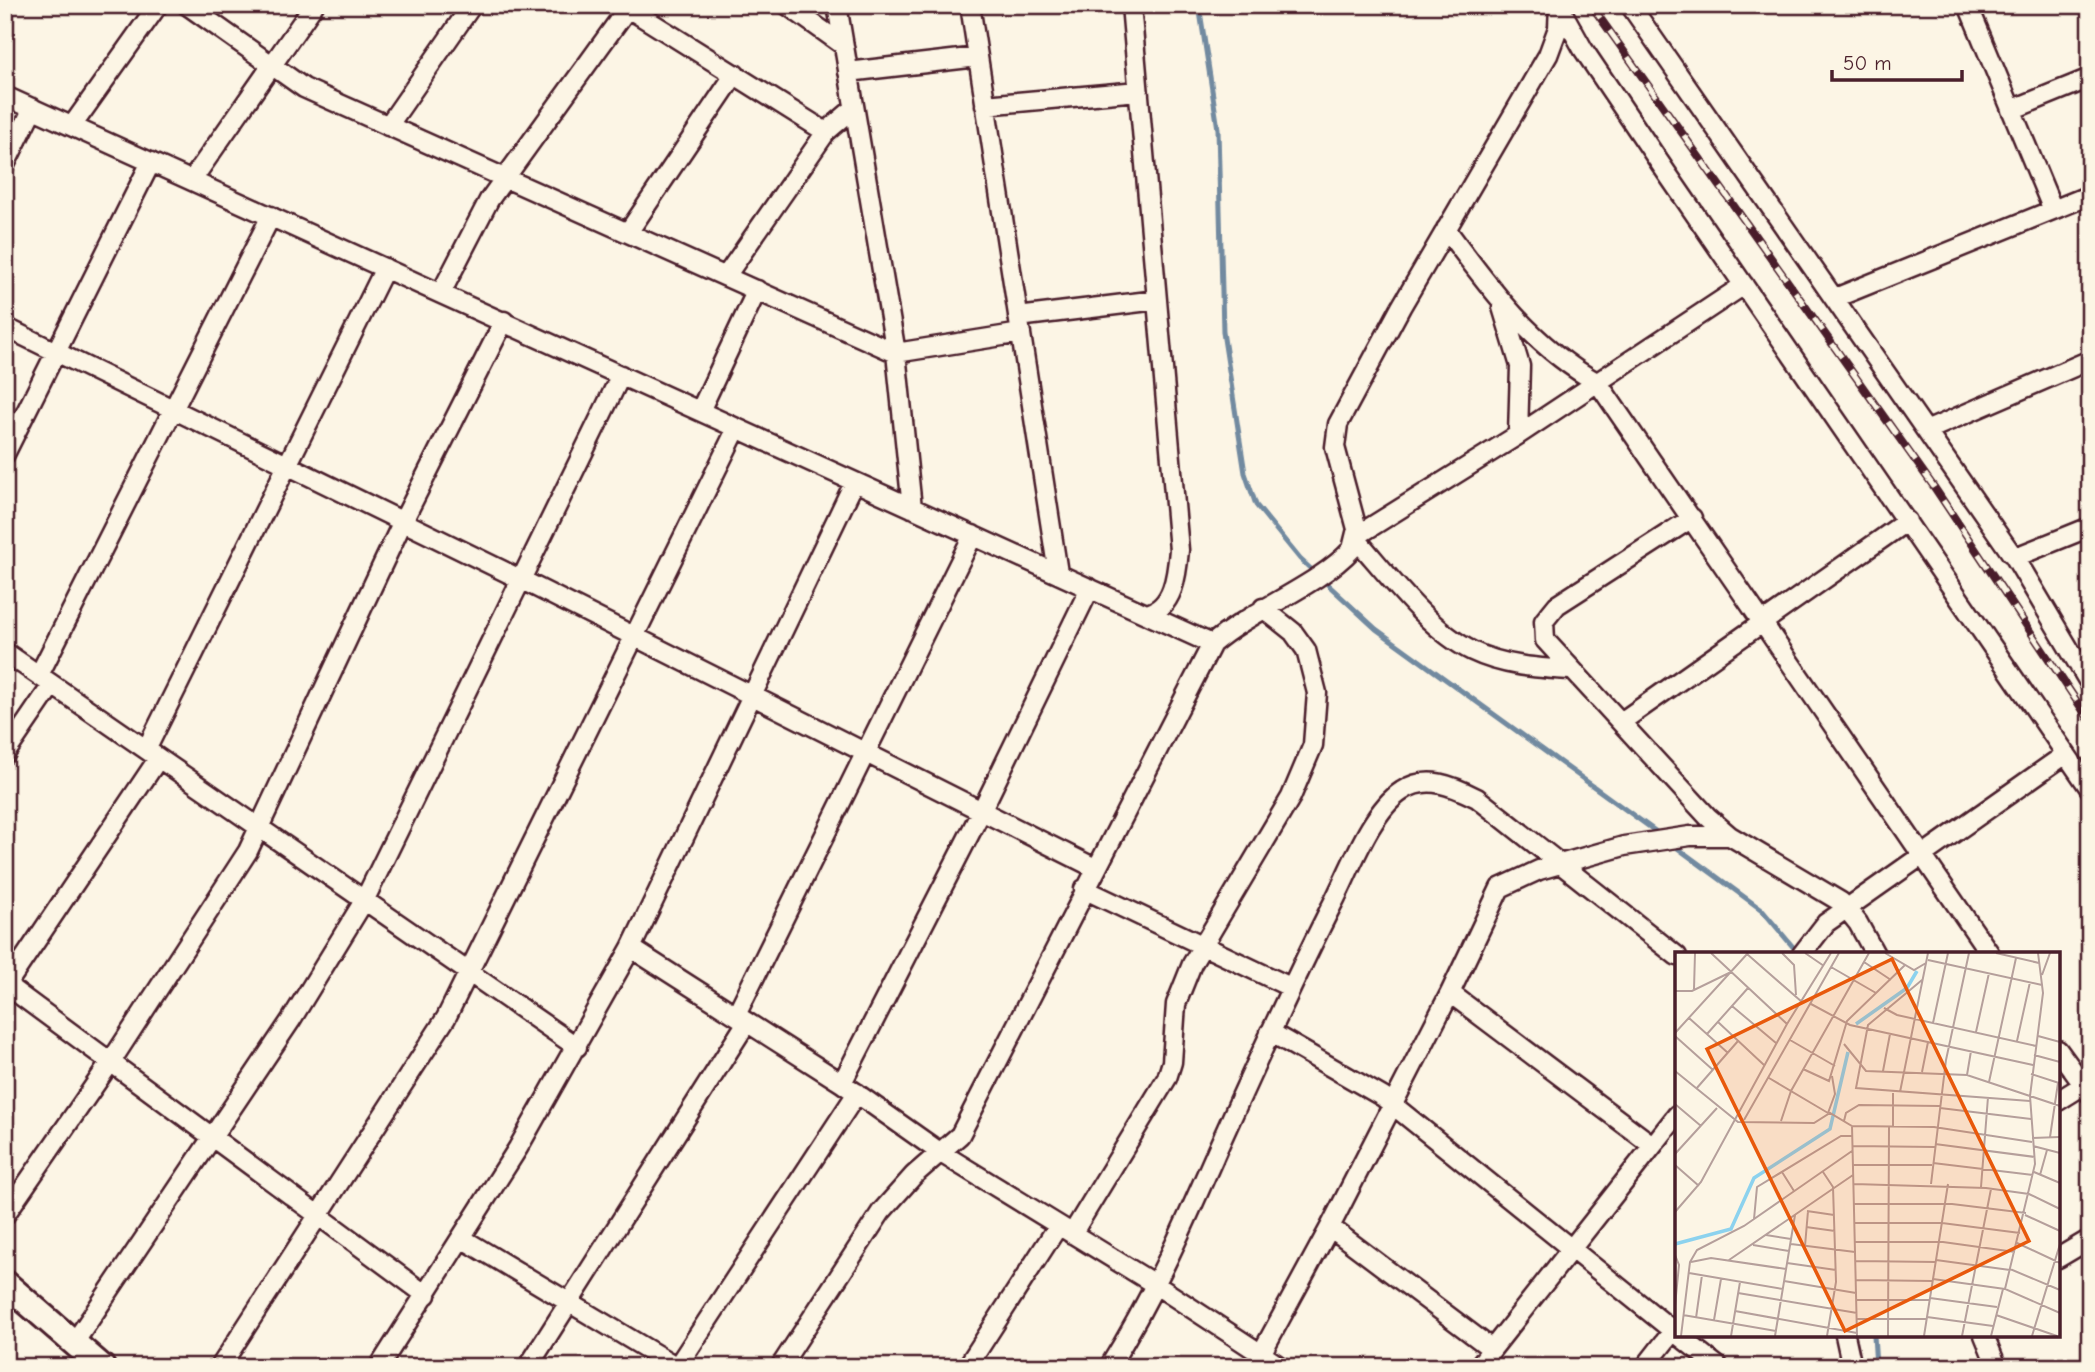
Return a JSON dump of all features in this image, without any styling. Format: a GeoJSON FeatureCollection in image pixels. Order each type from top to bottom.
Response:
{"type":"FeatureCollection","features":[{"type":"Feature","properties":{"kind":"street"},"geometry":{"type":"LineString","coordinates":[[72,126],[158,5]]}},
{"type":"Feature","properties":{"kind":"street"},"geometry":{"type":"LineString","coordinates":[[187,5],[304,88],[629,231],[896,353],[1019,325],[1157,300]]}},
{"type":"Feature","properties":{"kind":"street"},"geometry":{"type":"LineString","coordinates":[[191,180],[314,5]]}},
{"type":"Feature","properties":{"kind":"street"},"geometry":{"type":"LineString","coordinates":[[388,126],[472,5]]}},
{"type":"Feature","properties":{"kind":"street"},"geometry":{"type":"LineString","coordinates":[[787,5],[843,45]]}},
{"type":"Feature","properties":{"kind":"street"},"geometry":{"type":"LineString","coordinates":[[837,5],[896,353],[912,508]]}},
{"type":"Feature","properties":{"kind":"street"},"geometry":{"type":"LineString","coordinates":[[970,5],[1058,573]]}},
{"type":"Feature","properties":{"kind":"street"},"geometry":{"type":"LineString","coordinates":[[1131,5],[1178,550],[1173,588],[1161,606],[1146,614]]}},
{"type":"Feature","properties":{"kind":"street"},"geometry":{"type":"LineString","coordinates":[[1630,5],[2014,556],[2090,684]]}},
{"type":"Feature","properties":{"kind":"street"},"geometry":{"type":"LineString","coordinates":[[1968,5],[2053,210]]}},
{"type":"Feature","properties":{"kind":"street"},"geometry":{"type":"LineString","coordinates":[[441,293],[483,209],[629,6],[826,132]]}},
{"type":"Feature","properties":{"kind":"street"},"geometry":{"type":"LineString","coordinates":[[1559,6],[1558,28],[1548,55],[1357,386],[1338,424],[1335,447],[1357,538],[1450,639],[1474,652],[1507,663],[1571,670]]}},
{"type":"Feature","properties":{"kind":"street"},"geometry":{"type":"LineString","coordinates":[[1559,6],[1583,49],[2090,789]]}},
{"type":"Feature","properties":{"kind":"street"},"geometry":{"type":"LineString","coordinates":[[848,72],[978,57]]}},
{"type":"Feature","properties":{"kind":"street"},"geometry":{"type":"LineString","coordinates":[[629,231],[735,74]]}},
{"type":"Feature","properties":{"kind":"street"},"geometry":{"type":"LineString","coordinates":[[2011,110],[2090,78]]}},
{"type":"Feature","properties":{"kind":"street"},"geometry":{"type":"LineString","coordinates":[[985,105],[1138,91]]}},
{"type":"Feature","properties":{"kind":"street"},"geometry":{"type":"LineString","coordinates":[[5,96],[1212,644]]}},
{"type":"Feature","properties":{"kind":"street"},"geometry":{"type":"LineString","coordinates":[[5,164],[33,108]]}},
{"type":"Feature","properties":{"kind":"street"},"geometry":{"type":"LineString","coordinates":[[726,276],[826,132],[853,109]]}},
{"type":"Feature","properties":{"kind":"street"},"geometry":{"type":"LineString","coordinates":[[5,454],[151,162]]}},
{"type":"Feature","properties":{"kind":"street"},"geometry":{"type":"LineString","coordinates":[[1835,298],[2090,195]]}},
{"type":"Feature","properties":{"kind":"street"},"geometry":{"type":"LineString","coordinates":[[5,754],[46,680],[171,410],[271,216]]}},
{"type":"Feature","properties":{"kind":"street"},"geometry":{"type":"LineString","coordinates":[[1446,229],[1501,304],[1573,368],[1598,383],[1989,952]]}},
{"type":"Feature","properties":{"kind":"street"},"geometry":{"type":"LineString","coordinates":[[385,268],[287,465],[153,754],[6,986],[112,1060],[319,1218],[426,1295]]}},
{"type":"Feature","properties":{"kind":"street"},"geometry":{"type":"LineString","coordinates":[[780,1367],[876,1219],[914,1175],[960,1135],[967,1124],[1084,889],[1212,644],[1235,624],[1337,563],[1352,550],[1357,538],[1598,383],[1744,285]]}},
{"type":"Feature","properties":{"kind":"street"},"geometry":{"type":"LineString","coordinates":[[700,411],[757,290]]}},
{"type":"Feature","properties":{"kind":"street"},"geometry":{"type":"LineString","coordinates":[[1501,304],[1520,366],[1518,435]]}},
{"type":"Feature","properties":{"kind":"street"},"geometry":{"type":"LineString","coordinates":[[5,1214],[112,1060],[234,873],[403,521],[505,321]]}},
{"type":"Feature","properties":{"kind":"street"},"geometry":{"type":"LineString","coordinates":[[5,327],[520,579],[1095,868]]}},
{"type":"Feature","properties":{"kind":"street"},"geometry":{"type":"LineString","coordinates":[[1928,430],[2090,360]]}},
{"type":"Feature","properties":{"kind":"street"},"geometry":{"type":"LineString","coordinates":[[74,1343],[291,1020],[364,901],[621,375]]}},
{"type":"Feature","properties":{"kind":"street"},"geometry":{"type":"LineString","coordinates":[[220,1367],[319,1218],[446,1018],[737,428]]}},
{"type":"Feature","properties":{"kind":"street"},"geometry":{"type":"LineString","coordinates":[[379,1367],[463,1238],[577,1047],[631,948],[749,696],[854,483]]}},
{"type":"Feature","properties":{"kind":"street"},"geometry":{"type":"LineString","coordinates":[[1692,518],[1549,612],[1543,629],[1545,640],[1730,836],[1848,908],[1874,952]]}},
{"type":"Feature","properties":{"kind":"street"},"geometry":{"type":"LineString","coordinates":[[1621,722],[1907,521]]}},
{"type":"Feature","properties":{"kind":"street"},"geometry":{"type":"LineString","coordinates":[[2014,556],[2090,527]]}},
{"type":"Feature","properties":{"kind":"street"},"geometry":{"type":"LineString","coordinates":[[528,1367],[742,1019],[864,754],[973,535]]}},
{"type":"Feature","properties":{"kind":"street"},"geometry":{"type":"LineString","coordinates":[[463,1238],[677,1367],[849,1088],[1090,588]]}},
{"type":"Feature","properties":{"kind":"street"},"geometry":{"type":"LineString","coordinates":[[967,1367],[1065,1230],[1167,1078],[1172,1062],[1179,996],[1202,944],[1291,797],[1313,745],[1317,693],[1306,650],[1293,632],[1263,608]]}},
{"type":"Feature","properties":{"kind":"street"},"geometry":{"type":"LineString","coordinates":[[5,652],[577,1047]]}},
{"type":"Feature","properties":{"kind":"street"},"geometry":{"type":"LineString","coordinates":[[1802,952],[1819,930],[1848,908],[2066,754]]}},
{"type":"Feature","properties":{"kind":"street"},"geometry":{"type":"LineString","coordinates":[[1109,1367],[1156,1285],[1290,987],[1370,831],[1391,799],[1404,789],[1425,782],[1459,789],[1498,812],[1675,954]]}},
{"type":"Feature","properties":{"kind":"street"},"geometry":{"type":"LineString","coordinates":[[1258,1360],[1330,1227],[1450,993],[1500,888],[1522,876],[1561,863],[1670,838],[1730,836]]}},
{"type":"Feature","properties":{"kind":"street"},"geometry":{"type":"LineString","coordinates":[[1084,889],[1290,987]]}},
{"type":"Feature","properties":{"kind":"street"},"geometry":{"type":"LineString","coordinates":[[631,948],[849,1088],[941,1153],[1156,1285],[1258,1360],[1281,1367]]}},
{"type":"Feature","properties":{"kind":"street"},"geometry":{"type":"LineString","coordinates":[[1450,993],[1652,1145]]}},
{"type":"Feature","properties":{"kind":"street"},"geometry":{"type":"LineString","coordinates":[[1270,1032],[1364,1084],[1675,1331]]}},
{"type":"Feature","properties":{"kind":"street"},"geometry":{"type":"LineString","coordinates":[[2060,1052],[2088,1087],[2060,1100]]}},
{"type":"Feature","properties":{"kind":"street"},"geometry":{"type":"LineString","coordinates":[[1478,1367],[1675,1117]]}},
{"type":"Feature","properties":{"kind":"street"},"geometry":{"type":"LineString","coordinates":[[1330,1227],[1492,1349]]}},
{"type":"Feature","properties":{"kind":"street"},"geometry":{"type":"LineString","coordinates":[[2060,1257],[2090,1239]]}},
{"type":"Feature","properties":{"kind":"street"},"geometry":{"type":"LineString","coordinates":[[10,1296],[102,1367]]}},
{"type":"Feature","properties":{"kind":"street"},"geometry":{"type":"LineString","coordinates":[[1645,1367],[1675,1333]]}},
{"type":"Feature","properties":{"kind":"street"},"geometry":{"type":"LineString","coordinates":[[1682,1337],[1719,1367]]}},
{"type":"Feature","properties":{"kind":"street"},"geometry":{"type":"LineString","coordinates":[[1844,1337],[1852,1367]]}},
{"type":"Feature","properties":{"kind":"street"},"geometry":{"type":"LineString","coordinates":[[1985,1337],[1997,1367]]}},
{"type":"Feature","properties":{"kind":"waterway"},"geometry":{"type":"LineString","coordinates":[[1199,5],[1218,129],[1223,332],[1245,473],[1256,505],[1300,559],[1376,629],[1662,836]]}},
{"type":"Feature","properties":{"kind":"waterway"},"geometry":{"type":"LineString","coordinates":[[1672,844],[1762,910],[1797,952]]}},
{"type":"Feature","properties":{"kind":"waterway"},"geometry":{"type":"LineString","coordinates":[[1874,1337],[1876,1367]]}},
{"type":"Feature","properties":{"kind":"railway"},"geometry":{"type":"LineString","coordinates":[[1591,5],[1934,487],[2090,721]]}}]}
